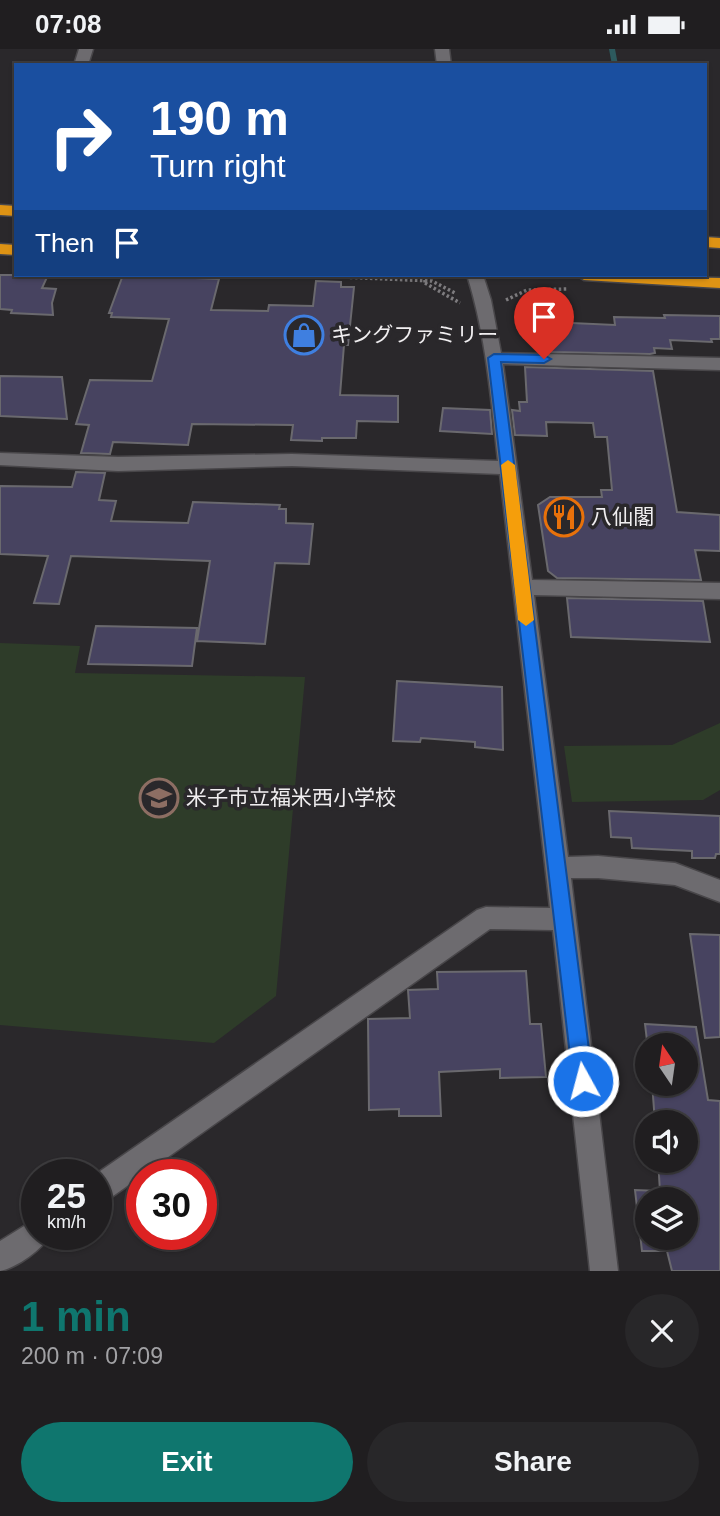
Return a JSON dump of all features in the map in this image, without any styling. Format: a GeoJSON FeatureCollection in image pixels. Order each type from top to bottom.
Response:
{"type":"FeatureCollection","features":[{"type":"Feature","properties":{"kind":"highway"},"geometry":{"type":"LineString","coordinates":[[618,277],[720,283]]}},
{"type":"Feature","properties":{"kind":"street"},"geometry":{"type":"LineString","coordinates":[[476,277],[494,358],[509,468],[604,1271]]}},
{"type":"Feature","properties":{"kind":"street"},"geometry":{"type":"LineString","coordinates":[[494,358],[720,364]]}},
{"type":"Feature","properties":{"kind":"street"},"geometry":{"type":"LineString","coordinates":[[0,459],[118,464],[292,460],[509,468]]}},
{"type":"Feature","properties":{"kind":"street"},"geometry":{"type":"LineString","coordinates":[[522,587],[720,591]]}},
{"type":"Feature","properties":{"kind":"street"},"geometry":{"type":"LineString","coordinates":[[558,868],[598,867],[675,874],[720,891]]}},
{"type":"Feature","properties":{"kind":"street"},"geometry":{"type":"LineString","coordinates":[[112,1180],[485,918],[564,919]]}},
{"type":"Feature","properties":{"kind":"street"},"geometry":{"type":"LineString","coordinates":[[0,1258],[21,1243]]}},
{"type":"Feature","properties":{"kind":"path"},"geometry":{"type":"LineString","coordinates":[[341,277],[437,281],[459,296],[464,305]]}},
{"type":"Feature","properties":{"kind":"path"},"geometry":{"type":"LineString","coordinates":[[425,277],[425,283],[456,302]]}},
{"type":"Feature","properties":{"kind":"path"},"geometry":{"type":"LineString","coordinates":[[524,284],[526,290]]}},
{"type":"Feature","properties":{"kind":"green space"},"geometry":{"type":"Polygon","coordinates":[[[0,643],[80,646],[75,673],[305,677],[276,996],[214,1043],[0,1025],[0,643]]]}},
{"type":"Feature","properties":{"kind":"green space"},"geometry":{"type":"Polygon","coordinates":[[[720,723],[720,790],[703,800],[572,802],[564,746],[672,745],[720,723]]]}},
{"type":"Feature","properties":{"kind":"building"},"geometry":{"type":"Polygon","coordinates":[[[0,275],[47,277],[42,288],[56,289],[52,303],[53,315],[11,313],[12,310],[0,309],[0,275]]]}},
{"type":"Feature","properties":{"kind":"building"},"geometry":{"type":"Polygon","coordinates":[[[122,277],[219,279],[211,310],[268,311],[269,305],[313,306],[316,281],[341,282],[341,287],[354,287],[348,345],[344,345],[340,395],[398,396],[398,422],[357,421],[356,438],[322,438],[322,441],[291,440],[293,425],[192,424],[188,445],[113,442],[110,454],[81,453],[89,425],[76,424],[90,380],[152,381],[169,319],[111,317],[112,313],[109,313],[122,277]]]}},
{"type":"Feature","properties":{"kind":"building"},"geometry":{"type":"Polygon","coordinates":[[[664,315],[720,316],[720,339],[711,339],[712,342],[670,340],[672,349],[654,348],[655,353],[650,354],[551,352],[550,322],[615,325],[614,317],[665,318],[664,315]]]}},
{"type":"Feature","properties":{"kind":"building"},"geometry":{"type":"Polygon","coordinates":[[[525,367],[653,371],[677,512],[720,515],[720,551],[695,550],[701,580],[557,578],[548,571],[538,505],[550,497],[602,497],[601,490],[612,490],[607,437],[595,437],[593,423],[546,422],[547,436],[515,435],[512,410],[520,411],[519,402],[527,402],[525,367]]]}},
{"type":"Feature","properties":{"kind":"building"},"geometry":{"type":"Polygon","coordinates":[[[0,376],[62,377],[67,419],[0,416],[0,376]]]}},
{"type":"Feature","properties":{"kind":"building"},"geometry":{"type":"Polygon","coordinates":[[[443,408],[490,410],[492,434],[440,431],[443,408]]]}},
{"type":"Feature","properties":{"kind":"building"},"geometry":{"type":"Polygon","coordinates":[[[76,472],[105,473],[99,500],[116,501],[111,521],[188,523],[193,502],[280,505],[279,509],[286,509],[286,523],[313,524],[309,564],[275,563],[265,644],[197,641],[210,561],[71,556],[59,604],[34,603],[48,556],[0,554],[0,486],[72,487],[76,472]]]}},
{"type":"Feature","properties":{"kind":"building"},"geometry":{"type":"Polygon","coordinates":[[[567,598],[703,601],[710,642],[571,637],[567,598]]]}},
{"type":"Feature","properties":{"kind":"building"},"geometry":{"type":"Polygon","coordinates":[[[96,626],[197,628],[192,666],[88,664],[96,626]]]}},
{"type":"Feature","properties":{"kind":"building"},"geometry":{"type":"Polygon","coordinates":[[[397,681],[502,687],[503,750],[475,747],[475,742],[421,738],[420,742],[393,741],[397,681]]]}},
{"type":"Feature","properties":{"kind":"building"},"geometry":{"type":"Polygon","coordinates":[[[609,811],[720,816],[720,854],[716,854],[715,858],[692,858],[692,851],[632,848],[631,838],[611,837],[609,811]]]}},
{"type":"Feature","properties":{"kind":"building"},"geometry":{"type":"Polygon","coordinates":[[[690,934],[720,935],[720,1037],[705,1038],[690,934]]]}},
{"type":"Feature","properties":{"kind":"building"},"geometry":{"type":"Polygon","coordinates":[[[526,971],[530,1024],[541,1024],[546,1077],[500,1078],[500,1069],[439,1072],[441,1116],[399,1116],[399,1109],[369,1110],[368,1019],[410,1018],[408,990],[438,989],[437,972],[526,971]]]}},
{"type":"Feature","properties":{"kind":"building"},"geometry":{"type":"Polygon","coordinates":[[[645,1024],[696,1027],[697,1033],[646,1033],[645,1024]]]}},
{"type":"Feature","properties":{"kind":"building"},"geometry":{"type":"Polygon","coordinates":[[[698,1039],[708,1100],[720,1101],[720,1271],[672,1271],[667,1251],[642,1251],[698,1250],[698,1187],[660,1187],[659,1173],[698,1173],[698,1110],[654,1110],[653,1096],[698,1096],[698,1039]]]}},
{"type":"Feature","properties":{"kind":"waterway"},"geometry":{"type":"LineString","coordinates":[[612,49],[615,63]]}},
{"type":"Feature","properties":{"kind":"slow traffic"},"geometry":{"type":"LineString","coordinates":[[508,465],[526,620]]}},
{"type":"Feature","properties":{"kind":"place","name":"キングファミリー"},"geometry":{"type":"Point","coordinates":[304,335]}},
{"type":"Feature","properties":{"kind":"place","name":"八仙閣"},"geometry":{"type":"Point","coordinates":[564,517]}},
{"type":"Feature","properties":{"kind":"place","name":"米子市立福米西小学校"},"geometry":{"type":"Point","coordinates":[159,798]}},
{"type":"Feature","properties":{"kind":"route"},"geometry":{"type":"LineString","coordinates":[[544,359],[494,358],[583,1081]]}}]}
